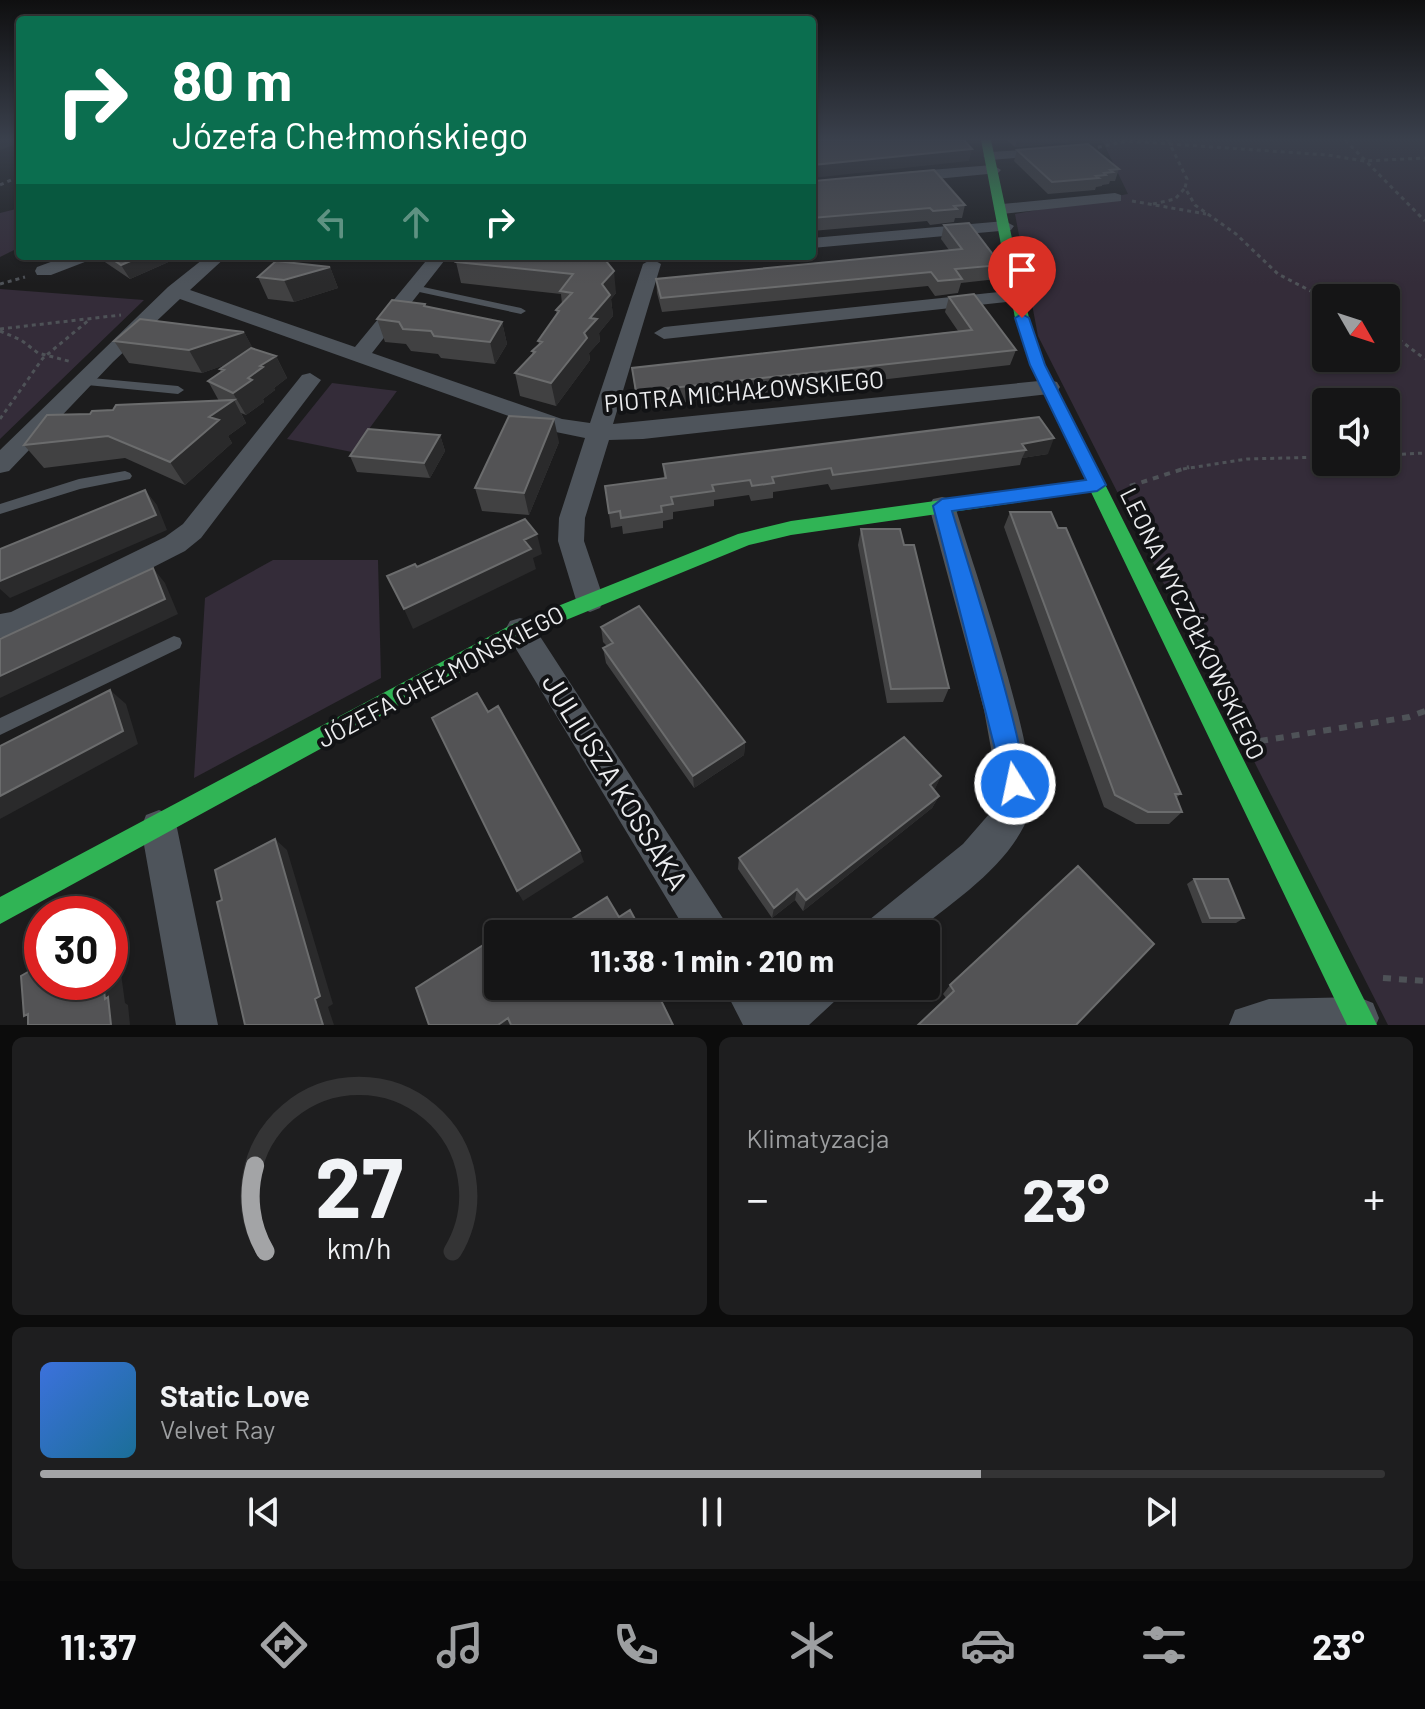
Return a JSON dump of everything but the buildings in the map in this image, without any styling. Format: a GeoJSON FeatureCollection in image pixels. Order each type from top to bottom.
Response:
{"type":"FeatureCollection","features":[{"type":"Feature","properties":{"kind":"street","name":"LEONA WYCZÓŁKOWSKIEGO"},"geometry":{"type":"LineString","coordinates":[[997,188],[1029,343],[1360,1021]]}},
{"type":"Feature","properties":{"kind":"street"},"geometry":{"type":"LineString","coordinates":[[816,242],[1004,217],[1115,198]]}},
{"type":"Feature","properties":{"kind":"street"},"geometry":{"type":"LineString","coordinates":[[44,271],[73,260]]}},
{"type":"Feature","properties":{"kind":"street"},"geometry":{"type":"LineString","coordinates":[[0,465],[87,375],[175,291],[213,260]]}},
{"type":"Feature","properties":{"kind":"street"},"geometry":{"type":"LineString","coordinates":[[360,355],[436,260]]}},
{"type":"Feature","properties":{"kind":"street"},"geometry":{"type":"LineString","coordinates":[[590,600],[571,541],[572,518],[652,264]]}},
{"type":"Feature","properties":{"kind":"street","name":"PIOTRA MICHAŁOWSKIEGO"},"geometry":{"type":"LineString","coordinates":[[175,291],[559,426],[597,432],[643,431],[1049,387]]}},
{"type":"Feature","properties":{"kind":"street"},"geometry":{"type":"LineString","coordinates":[[664,333],[1018,296]]}},
{"type":"Feature","properties":{"kind":"street"},"geometry":{"type":"LineString","coordinates":[[0,626],[16,623],[175,544],[192,531],[310,380]]}},
{"type":"Feature","properties":{"kind":"street","name":"JÓZEFA CHEŁMOŃSKIEGO"},"geometry":{"type":"LineString","coordinates":[[0,911],[159,828],[520,630],[745,539],[791,528],[942,506],[1099,488]]}},
{"type":"Feature","properties":{"kind":"street"},"geometry":{"type":"LineString","coordinates":[[899,920],[987,845],[1004,827],[1015,806],[1015,784],[1008,743],[942,506]]}},
{"type":"Feature","properties":{"kind":"street","name":"JULIUSZA KOSSAKA"},"geometry":{"type":"LineString","coordinates":[[520,630],[701,920]]}},
{"type":"Feature","properties":{"kind":"street"},"geometry":{"type":"LineString","coordinates":[[159,828],[197,1025]]}},
{"type":"Feature","properties":{"kind":"street"},"geometry":{"type":"LineString","coordinates":[[752,1000],[767,1025]]}},
{"type":"Feature","properties":{"kind":"street"},"geometry":{"type":"LineString","coordinates":[[777,1025],[806,1000]]}},
{"type":"Feature","properties":{"kind":"street"},"geometry":{"type":"LineString","coordinates":[[1250,1025],[1269,1020],[1360,1021]]}},
{"type":"Feature","properties":{"kind":"lane"},"geometry":{"type":"LineString","coordinates":[[414,288],[521,311]]}},
{"type":"Feature","properties":{"kind":"lane"},"geometry":{"type":"LineString","coordinates":[[87,375],[178,390]]}},
{"type":"Feature","properties":{"kind":"lane"},"geometry":{"type":"LineString","coordinates":[[0,509],[79,484],[125,476]]}},
{"type":"Feature","properties":{"kind":"lane"},"geometry":{"type":"LineString","coordinates":[[0,727],[174,643]]}},
{"type":"Feature","properties":{"kind":"path"},"geometry":{"type":"LineString","coordinates":[[1148,204],[1175,199],[1185,188],[1195,205],[1236,234],[1278,274],[1312,292]]}},
{"type":"Feature","properties":{"kind":"path"},"geometry":{"type":"LineString","coordinates":[[1391,188],[1425,221]]}},
{"type":"Feature","properties":{"kind":"path"},"geometry":{"type":"LineString","coordinates":[[1115,198],[1209,214]]}},
{"type":"Feature","properties":{"kind":"path"},"geometry":{"type":"LineString","coordinates":[[0,330],[154,311]]}},
{"type":"Feature","properties":{"kind":"path"},"geometry":{"type":"LineString","coordinates":[[0,419],[47,355],[91,319]]}},
{"type":"Feature","properties":{"kind":"path"},"geometry":{"type":"LineString","coordinates":[[0,330],[38,353],[87,375]]}},
{"type":"Feature","properties":{"kind":"path"},"geometry":{"type":"LineString","coordinates":[[1400,340],[1425,359]]}},
{"type":"Feature","properties":{"kind":"path"},"geometry":{"type":"LineString","coordinates":[[1400,454],[1425,453]]}},
{"type":"Feature","properties":{"kind":"path"},"geometry":{"type":"LineString","coordinates":[[1099,488],[1138,484],[1195,465],[1247,459],[1312,457]]}},
{"type":"Feature","properties":{"kind":"path"},"geometry":{"type":"LineString","coordinates":[[1227,751],[1273,736],[1409,717],[1425,711]]}},
{"type":"Feature","properties":{"kind":"shaded area"},"geometry":{"type":"Polygon","coordinates":[[[1125,188],[1425,188],[1425,1025],[1388,1025],[1038,336],[1015,214],[1128,194],[1125,188]]]}},
{"type":"Feature","properties":{"kind":"shaded area"},"geometry":{"type":"Polygon","coordinates":[[[16,209],[16,249],[0,257],[0,213],[16,209]]]}},
{"type":"Feature","properties":{"kind":"shaded area"},"geometry":{"type":"Polygon","coordinates":[[[0,289],[144,300],[0,439],[0,289]]]}},
{"type":"Feature","properties":{"kind":"shaded area"},"geometry":{"type":"Polygon","coordinates":[[[332,383],[397,391],[352,452],[287,439],[332,383]]]}},
{"type":"Feature","properties":{"kind":"shaded area"},"geometry":{"type":"Polygon","coordinates":[[[273,560],[378,560],[381,678],[194,778],[205,598],[273,560]]]}},
{"type":"Feature","properties":{"kind":"traffic: fast"},"geometry":{"type":"LineString","coordinates":[[996,188],[1022,318],[1038,365],[1362,1025]]}},
{"type":"Feature","properties":{"kind":"traffic: fast"},"geometry":{"type":"LineString","coordinates":[[0,911],[520,630],[745,539],[791,528],[1097,485]]}},
{"type":"Feature","properties":{"kind":"route"},"geometry":{"type":"LineString","coordinates":[[1015,784],[1008,743],[942,506],[1097,485],[1038,365],[1022,318]]}}]}
